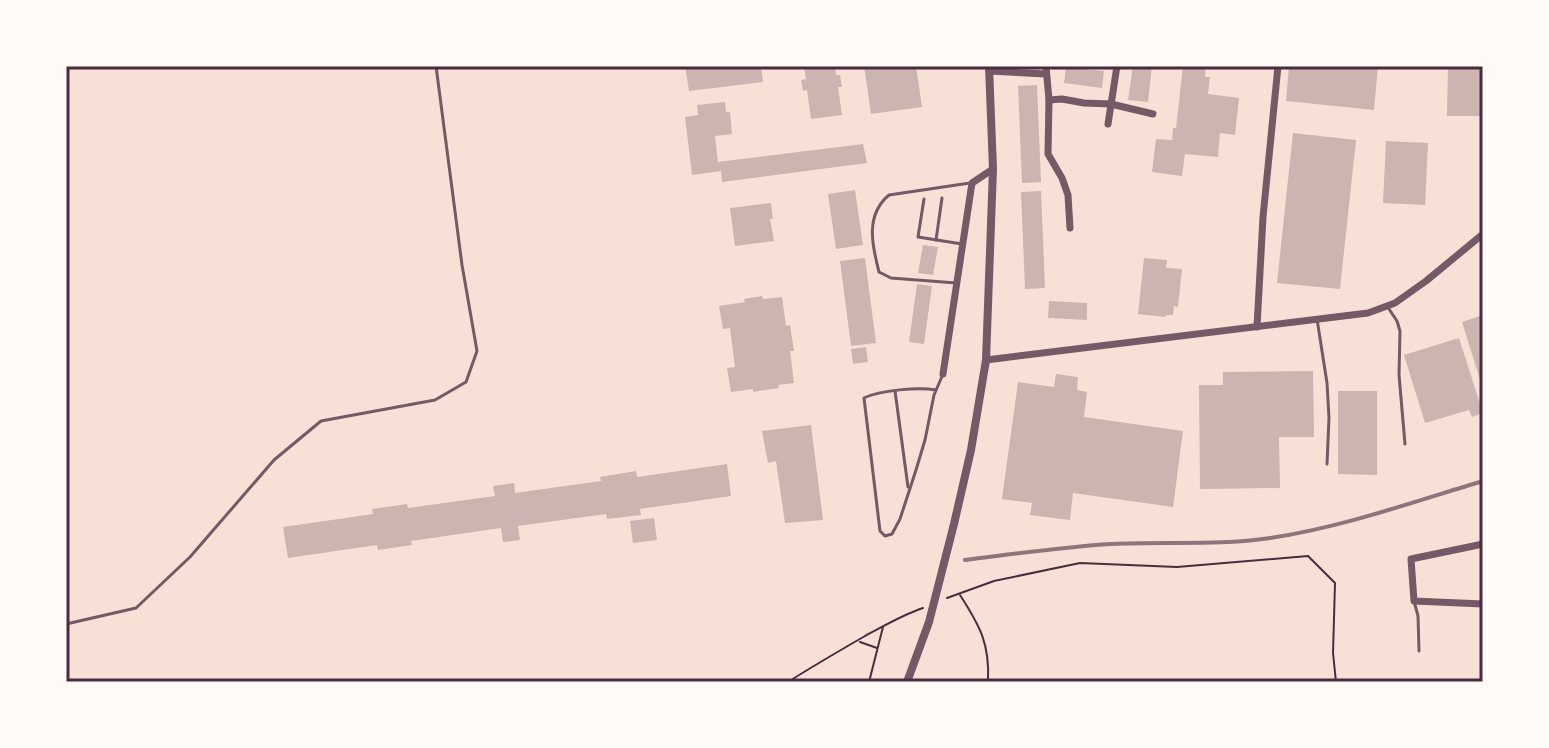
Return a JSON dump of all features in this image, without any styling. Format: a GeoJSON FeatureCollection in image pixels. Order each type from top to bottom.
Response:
{"type":"FeatureCollection","features":[{"type":"Feature","properties":{"kind":"street"},"geometry":{"type":"LineString","coordinates":[[1108,124],[1117,66]]}},
{"type":"Feature","properties":{"kind":"street"},"geometry":{"type":"LineString","coordinates":[[1257,327],[1263,217],[1278,66]]}},
{"type":"Feature","properties":{"kind":"street"},"geometry":{"type":"LineString","coordinates":[[907,682],[929,622],[954,524],[971,450],[986,360],[993,169],[989,68],[1046,70],[1048,154],[1068,195],[1070,228]]}},
{"type":"Feature","properties":{"kind":"street"},"geometry":{"type":"LineString","coordinates":[[1049,100],[1111,104],[1153,114]]}},
{"type":"Feature","properties":{"kind":"street"},"geometry":{"type":"LineString","coordinates":[[943,374],[972,183],[993,169]]}},
{"type":"Feature","properties":{"kind":"street"},"geometry":{"type":"LineString","coordinates":[[986,360],[1368,313],[1391,304],[1426,281],[1483,234]]}},
{"type":"Feature","properties":{"kind":"street"},"geometry":{"type":"LineString","coordinates":[[1483,544],[1411,559],[1414,601],[1483,604]]}},
{"type":"Feature","properties":{"kind":"lane"},"geometry":{"type":"LineString","coordinates":[[66,624],[136,608],[190,557],[274,460],[321,421],[435,400],[466,382],[477,351],[462,265],[436,66]]}},
{"type":"Feature","properties":{"kind":"lane"},"geometry":{"type":"LineString","coordinates":[[956,283],[891,278],[879,272],[873,226],[879,203],[889,195],[972,183]]}},
{"type":"Feature","properties":{"kind":"lane"},"geometry":{"type":"LineString","coordinates":[[936,240],[942,198]]}},
{"type":"Feature","properties":{"kind":"lane"},"geometry":{"type":"LineString","coordinates":[[924,199],[918,237],[962,244]]}},
{"type":"Feature","properties":{"kind":"lane"},"geometry":{"type":"LineString","coordinates":[[1391,304],[1400,331],[1399,375],[1405,444]]}},
{"type":"Feature","properties":{"kind":"lane"},"geometry":{"type":"LineString","coordinates":[[1317,319],[1327,383],[1327,464]]}},
{"type":"Feature","properties":{"kind":"lane"},"geometry":{"type":"LineString","coordinates":[[936,390],[925,388],[877,393],[864,398],[880,531],[885,536],[892,534],[900,519],[925,440],[931,405],[943,374]]}},
{"type":"Feature","properties":{"kind":"lane"},"geometry":{"type":"LineString","coordinates":[[895,391],[909,491]]}},
{"type":"Feature","properties":{"kind":"lane"},"geometry":{"type":"LineString","coordinates":[[1414,601],[1418,616],[1419,651]]}},
{"type":"Feature","properties":{"kind":"path"},"geometry":{"type":"LineString","coordinates":[[947,599],[994,581],[1080,563],[1177,567],[1308,556],[1335,583],[1333,653],[1336,682]]}},
{"type":"Feature","properties":{"kind":"path"},"geometry":{"type":"LineString","coordinates":[[960,594],[981,628],[989,662],[988,682]]}},
{"type":"Feature","properties":{"kind":"path"},"geometry":{"type":"LineString","coordinates":[[788,682],[908,613],[934,603]]}},
{"type":"Feature","properties":{"kind":"path"},"geometry":{"type":"LineString","coordinates":[[869,682],[884,626]]}},
{"type":"Feature","properties":{"kind":"path"},"geometry":{"type":"LineString","coordinates":[[857,641],[878,648]]}},
{"type":"Feature","properties":{"kind":"building"},"geometry":{"type":"Polygon","coordinates":[[[685,66],[761,66],[763,82],[689,91],[685,66]]]}},
{"type":"Feature","properties":{"kind":"building"},"geometry":{"type":"Polygon","coordinates":[[[804,66],[835,66],[842,87],[838,87],[842,115],[811,119],[807,90],[803,91],[801,80],[806,79],[804,66]]]}},
{"type":"Feature","properties":{"kind":"building"},"geometry":{"type":"Polygon","coordinates":[[[864,66],[916,66],[922,107],[871,114],[864,66]]]}},
{"type":"Feature","properties":{"kind":"building"},"geometry":{"type":"Polygon","coordinates":[[[1133,66],[1152,66],[1148,102],[1128,100],[1133,66]]]}},
{"type":"Feature","properties":{"kind":"building"},"geometry":{"type":"Polygon","coordinates":[[[1183,66],[1206,66],[1205,77],[1210,77],[1208,94],[1239,98],[1235,135],[1220,133],[1218,157],[1185,154],[1182,176],[1152,172],[1156,139],[1172,140],[1173,128],[1176,128],[1183,66]]]}},
{"type":"Feature","properties":{"kind":"building"},"geometry":{"type":"Polygon","coordinates":[[[1289,66],[1378,66],[1374,110],[1286,101],[1289,66]]]}},
{"type":"Feature","properties":{"kind":"building"},"geometry":{"type":"Polygon","coordinates":[[[1448,66],[1483,66],[1483,116],[1447,116],[1448,66]]]}},
{"type":"Feature","properties":{"kind":"building"},"geometry":{"type":"Polygon","coordinates":[[[1066,67],[1104,71],[1102,88],[1064,83],[1066,67]]]}},
{"type":"Feature","properties":{"kind":"building"},"geometry":{"type":"Polygon","coordinates":[[[1037,85],[1041,182],[1022,183],[1018,86],[1037,85]]]}},
{"type":"Feature","properties":{"kind":"building"},"geometry":{"type":"Polygon","coordinates":[[[725,102],[726,112],[730,112],[732,134],[715,136],[718,162],[863,144],[867,163],[722,182],[721,171],[692,175],[685,117],[698,115],[697,105],[725,102]]]}},
{"type":"Feature","properties":{"kind":"building"},"geometry":{"type":"Polygon","coordinates":[[[1293,133],[1356,140],[1340,289],[1277,283],[1293,133]]]}},
{"type":"Feature","properties":{"kind":"building"},"geometry":{"type":"Polygon","coordinates":[[[1386,141],[1428,143],[1425,205],[1383,203],[1386,141]]]}},
{"type":"Feature","properties":{"kind":"building"},"geometry":{"type":"Polygon","coordinates":[[[855,190],[863,245],[836,249],[828,194],[855,190]]]}},
{"type":"Feature","properties":{"kind":"building"},"geometry":{"type":"Polygon","coordinates":[[[1041,191],[1045,288],[1025,289],[1021,192],[1041,191]]]}},
{"type":"Feature","properties":{"kind":"building"},"geometry":{"type":"Polygon","coordinates":[[[771,203],[774,241],[735,246],[730,208],[771,203]]]}},
{"type":"Feature","properties":{"kind":"building"},"geometry":{"type":"Polygon","coordinates":[[[923,245],[938,247],[933,275],[918,273],[923,245]]]}},
{"type":"Feature","properties":{"kind":"building"},"geometry":{"type":"Polygon","coordinates":[[[865,258],[876,343],[851,346],[840,261],[865,258]]]}},
{"type":"Feature","properties":{"kind":"building"},"geometry":{"type":"Polygon","coordinates":[[[1144,258],[1167,260],[1166,268],[1182,269],[1178,307],[1174,306],[1173,315],[1138,314],[1144,258]]]}},
{"type":"Feature","properties":{"kind":"building"},"geometry":{"type":"Polygon","coordinates":[[[917,284],[932,286],[924,344],[909,342],[917,284]]]}},
{"type":"Feature","properties":{"kind":"building"},"geometry":{"type":"Polygon","coordinates":[[[762,296],[763,299],[782,297],[794,351],[790,351],[794,383],[753,392],[753,389],[731,392],[727,368],[735,367],[730,328],[723,329],[719,306],[762,296]]]}},
{"type":"Feature","properties":{"kind":"building"},"geometry":{"type":"Polygon","coordinates":[[[1049,301],[1087,303],[1087,320],[1048,318],[1049,301]]]}},
{"type":"Feature","properties":{"kind":"building"},"geometry":{"type":"Polygon","coordinates":[[[1483,315],[1483,386],[1482,386],[1462,322],[1483,315]]]}},
{"type":"Feature","properties":{"kind":"building"},"geometry":{"type":"Polygon","coordinates":[[[1459,338],[1483,413],[1472,417],[1469,410],[1425,423],[1404,355],[1459,338]]]}},
{"type":"Feature","properties":{"kind":"building"},"geometry":{"type":"Polygon","coordinates":[[[866,347],[868,362],[853,364],[851,349],[866,347]]]}},
{"type":"Feature","properties":{"kind":"building"},"geometry":{"type":"Polygon","coordinates":[[[1313,371],[1314,437],[1279,437],[1280,488],[1200,489],[1199,385],[1223,385],[1223,372],[1313,371]]]}},
{"type":"Feature","properties":{"kind":"building"},"geometry":{"type":"Polygon","coordinates":[[[1056,374],[1078,377],[1077,390],[1087,392],[1084,417],[1183,431],[1173,507],[1073,493],[1070,520],[1030,515],[1032,503],[1002,499],[1018,382],[1054,387],[1056,374]]]}},
{"type":"Feature","properties":{"kind":"building"},"geometry":{"type":"Polygon","coordinates":[[[1338,391],[1377,391],[1377,475],[1338,474],[1338,391]]]}},
{"type":"Feature","properties":{"kind":"building"},"geometry":{"type":"Polygon","coordinates":[[[811,425],[823,520],[785,523],[776,461],[768,463],[762,431],[811,425]]]}},
{"type":"Feature","properties":{"kind":"building"},"geometry":{"type":"Polygon","coordinates":[[[727,464],[731,496],[640,509],[641,515],[607,519],[606,514],[518,526],[520,540],[503,542],[501,528],[411,541],[412,545],[378,550],[377,545],[288,558],[283,527],[373,514],[372,509],[407,504],[408,508],[495,496],[493,486],[514,483],[515,493],[601,481],[600,477],[636,471],[637,477],[727,464]]]}},
{"type":"Feature","properties":{"kind":"building"},"geometry":{"type":"Polygon","coordinates":[[[654,518],[657,540],[633,543],[630,521],[654,518]]]}},
{"type":"Feature","properties":{"kind":"railway"},"geometry":{"type":"LineString","coordinates":[[965,560],[1093,545],[1231,542],[1270,538],[1351,521],[1483,481]]}}]}
